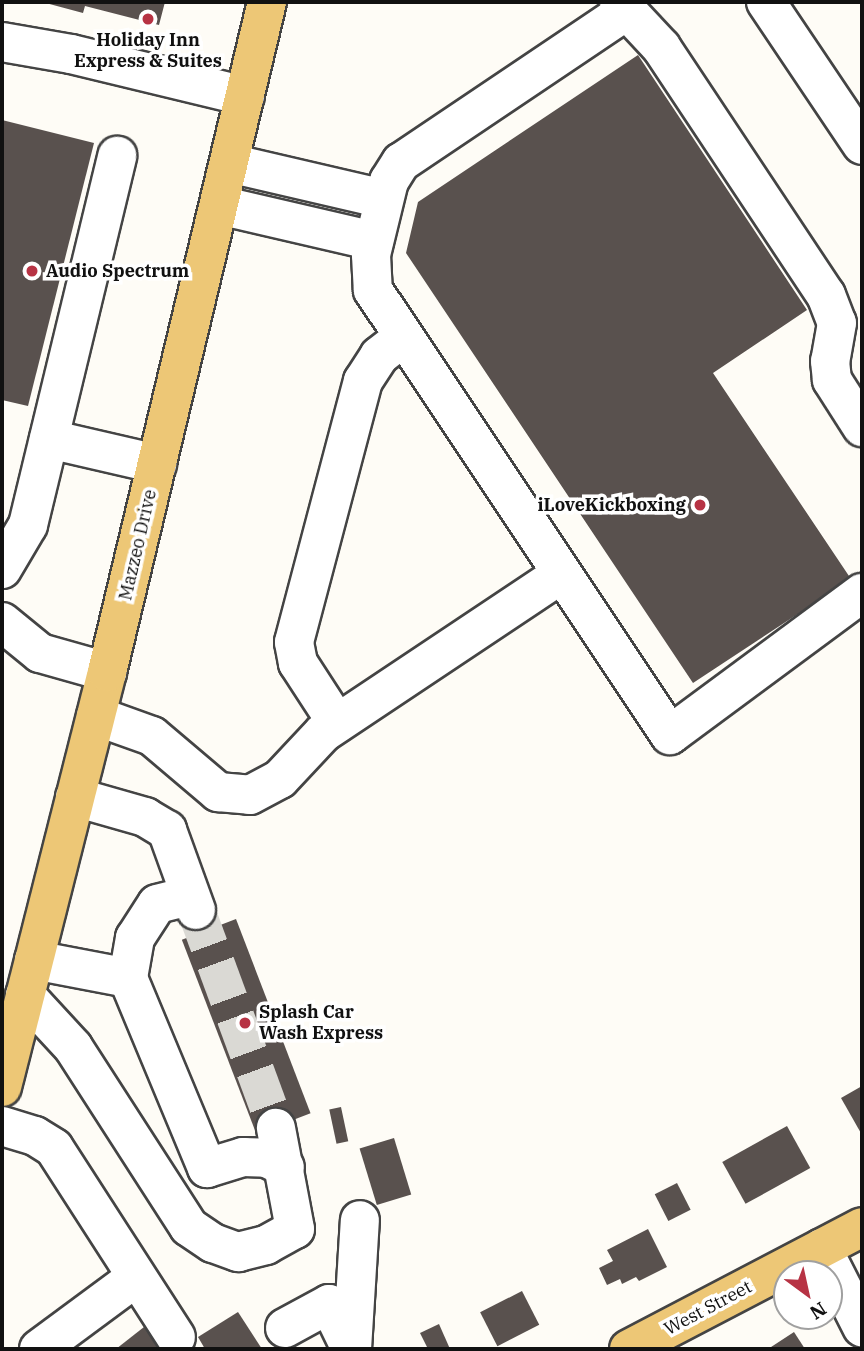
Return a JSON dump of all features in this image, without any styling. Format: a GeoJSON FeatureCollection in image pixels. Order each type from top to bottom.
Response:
{"type":"FeatureCollection","features":[{"type":"Feature","properties":{"kind":"main road","name":"Mazzeo Drive"},"geometry":{"type":"LineString","coordinates":[[2,1087],[107,672],[267,2]]}},
{"type":"Feature","properties":{"kind":"main road","name":"West Street"},"geometry":{"type":"LineString","coordinates":[[629,1349],[862,1227]]}},
{"type":"Feature","properties":{"kind":"street"},"geometry":{"type":"LineString","coordinates":[[766,2],[862,145]]}},
{"type":"Feature","properties":{"kind":"street"},"geometry":{"type":"LineString","coordinates":[[862,427],[832,380],[830,361],[837,323],[826,295],[661,47],[623,7],[405,159],[391,176],[374,241],[371,285],[670,736],[862,593]]}},
{"type":"Feature","properties":{"kind":"street"},"geometry":{"type":"LineString","coordinates":[[2,42],[71,54],[245,96]]}},
{"type":"Feature","properties":{"kind":"street"},"geometry":{"type":"LineString","coordinates":[[2,569],[25,533],[117,156]]}},
{"type":"Feature","properties":{"kind":"street"},"geometry":{"type":"LineString","coordinates":[[229,163],[384,199]]}},
{"type":"Feature","properties":{"kind":"street"},"geometry":{"type":"LineString","coordinates":[[219,205],[374,241]]}},
{"type":"Feature","properties":{"kind":"street"},"geometry":{"type":"LineString","coordinates":[[337,723],[298,663],[294,642],[363,381],[379,356],[403,337]]}},
{"type":"Feature","properties":{"kind":"street"},"geometry":{"type":"LineString","coordinates":[[49,439],[157,464]]}},
{"type":"Feature","properties":{"kind":"street"},"geometry":{"type":"LineString","coordinates":[[96,716],[140,729],[210,787],[239,796],[271,786],[337,723],[561,574]]}},
{"type":"Feature","properties":{"kind":"street"},"geometry":{"type":"LineString","coordinates":[[2,622],[32,649],[107,672]]}},
{"type":"Feature","properties":{"kind":"street"},"geometry":{"type":"LineString","coordinates":[[75,797],[145,817],[167,830],[193,903],[158,904],[135,938],[128,978],[207,1168],[243,1157],[267,1158],[285,1167]]}},
{"type":"Feature","properties":{"kind":"street"},"geometry":{"type":"LineString","coordinates":[[29,977],[128,978]]}},
{"type":"Feature","properties":{"kind":"street"},"geometry":{"type":"LineString","coordinates":[[29,977],[188,1227],[238,1252],[284,1237],[295,1229],[276,1128]]}},
{"type":"Feature","properties":{"kind":"street"},"geometry":{"type":"LineString","coordinates":[[2,1126],[35,1136],[54,1148],[135,1278],[176,1337]]}},
{"type":"Feature","properties":{"kind":"street"},"geometry":{"type":"LineString","coordinates":[[352,1349],[360,1220]]}},
{"type":"Feature","properties":{"kind":"street"},"geometry":{"type":"LineString","coordinates":[[822,1248],[862,1327]]}},
{"type":"Feature","properties":{"kind":"street"},"geometry":{"type":"LineString","coordinates":[[38,1349],[135,1278]]}},
{"type":"Feature","properties":{"kind":"street"},"geometry":{"type":"LineString","coordinates":[[285,1328],[329,1304],[352,1349]]}},
{"type":"Feature","properties":{"kind":"building","name":"Holiday Inn Express & Suites"},"geometry":{"type":"Polygon","coordinates":[[[42,2],[165,2],[159,25],[85,6],[83,13],[42,2]]]}},
{"type":"Feature","properties":{"kind":"building"},"geometry":{"type":"Polygon","coordinates":[[[638,55],[807,310],[713,373],[851,579],[693,683],[406,253],[418,202],[638,55]]]}},
{"type":"Feature","properties":{"kind":"building","name":"Audio Spectrum"},"geometry":{"type":"Polygon","coordinates":[[[2,120],[94,143],[28,406],[2,400],[2,120]]]}},
{"type":"Feature","properties":{"kind":"building","name":"Splash Car Wash Express"},"geometry":{"type":"Polygon","coordinates":[[[236,919],[311,1113],[256,1134],[182,940],[236,919]]]}},
{"type":"Feature","properties":{"kind":"building"},"geometry":{"type":"Polygon","coordinates":[[[862,1086],[862,1135],[841,1098],[862,1086]]]}},
{"type":"Feature","properties":{"kind":"building"},"geometry":{"type":"Polygon","coordinates":[[[341,1107],[348,1141],[337,1144],[329,1109],[341,1107]]]}},
{"type":"Feature","properties":{"kind":"building"},"geometry":{"type":"Polygon","coordinates":[[[787,1126],[810,1168],[746,1204],[722,1162],[787,1126]]]}},
{"type":"Feature","properties":{"kind":"building"},"geometry":{"type":"Polygon","coordinates":[[[394,1138],[411,1194],[377,1205],[360,1149],[394,1138]]]}},
{"type":"Feature","properties":{"kind":"building"},"geometry":{"type":"Polygon","coordinates":[[[677,1183],[691,1210],[668,1221],[655,1194],[677,1183]]]}},
{"type":"Feature","properties":{"kind":"building"},"geometry":{"type":"Polygon","coordinates":[[[648,1229],[667,1267],[639,1281],[636,1277],[622,1284],[620,1279],[607,1285],[599,1268],[613,1261],[607,1250],[648,1229]]]}},
{"type":"Feature","properties":{"kind":"building"},"geometry":{"type":"Polygon","coordinates":[[[522,1291],[539,1325],[497,1346],[480,1312],[522,1291]]]}},
{"type":"Feature","properties":{"kind":"building"},"geometry":{"type":"Polygon","coordinates":[[[238,1312],[262,1349],[205,1349],[198,1337],[238,1312]]]}},
{"type":"Feature","properties":{"kind":"building"},"geometry":{"type":"Polygon","coordinates":[[[439,1324],[450,1349],[428,1349],[420,1333],[439,1324]]]}},
{"type":"Feature","properties":{"kind":"building"},"geometry":{"type":"Polygon","coordinates":[[[144,1327],[161,1349],[116,1349],[144,1327]]]}},
{"type":"Feature","properties":{"kind":"building"},"geometry":{"type":"Polygon","coordinates":[[[794,1332],[805,1349],[768,1349],[794,1332]]]}},
{"type":"Feature","properties":{"kind":"tunnel"},"geometry":{"type":"LineString","coordinates":[[196,910],[276,1128]]}},
{"type":"Feature","properties":{"kind":"place","name":"Holiday Inn Express & Suites"},"geometry":{"type":"Point","coordinates":[148,19]}},
{"type":"Feature","properties":{"kind":"place","name":"Audio Spectrum"},"geometry":{"type":"Point","coordinates":[32,271]}},
{"type":"Feature","properties":{"kind":"place","name":"iLoveKickboxing"},"geometry":{"type":"Point","coordinates":[700,505]}},
{"type":"Feature","properties":{"kind":"place","name":"Splash Car Wash Express"},"geometry":{"type":"Point","coordinates":[245,1023]}}]}
